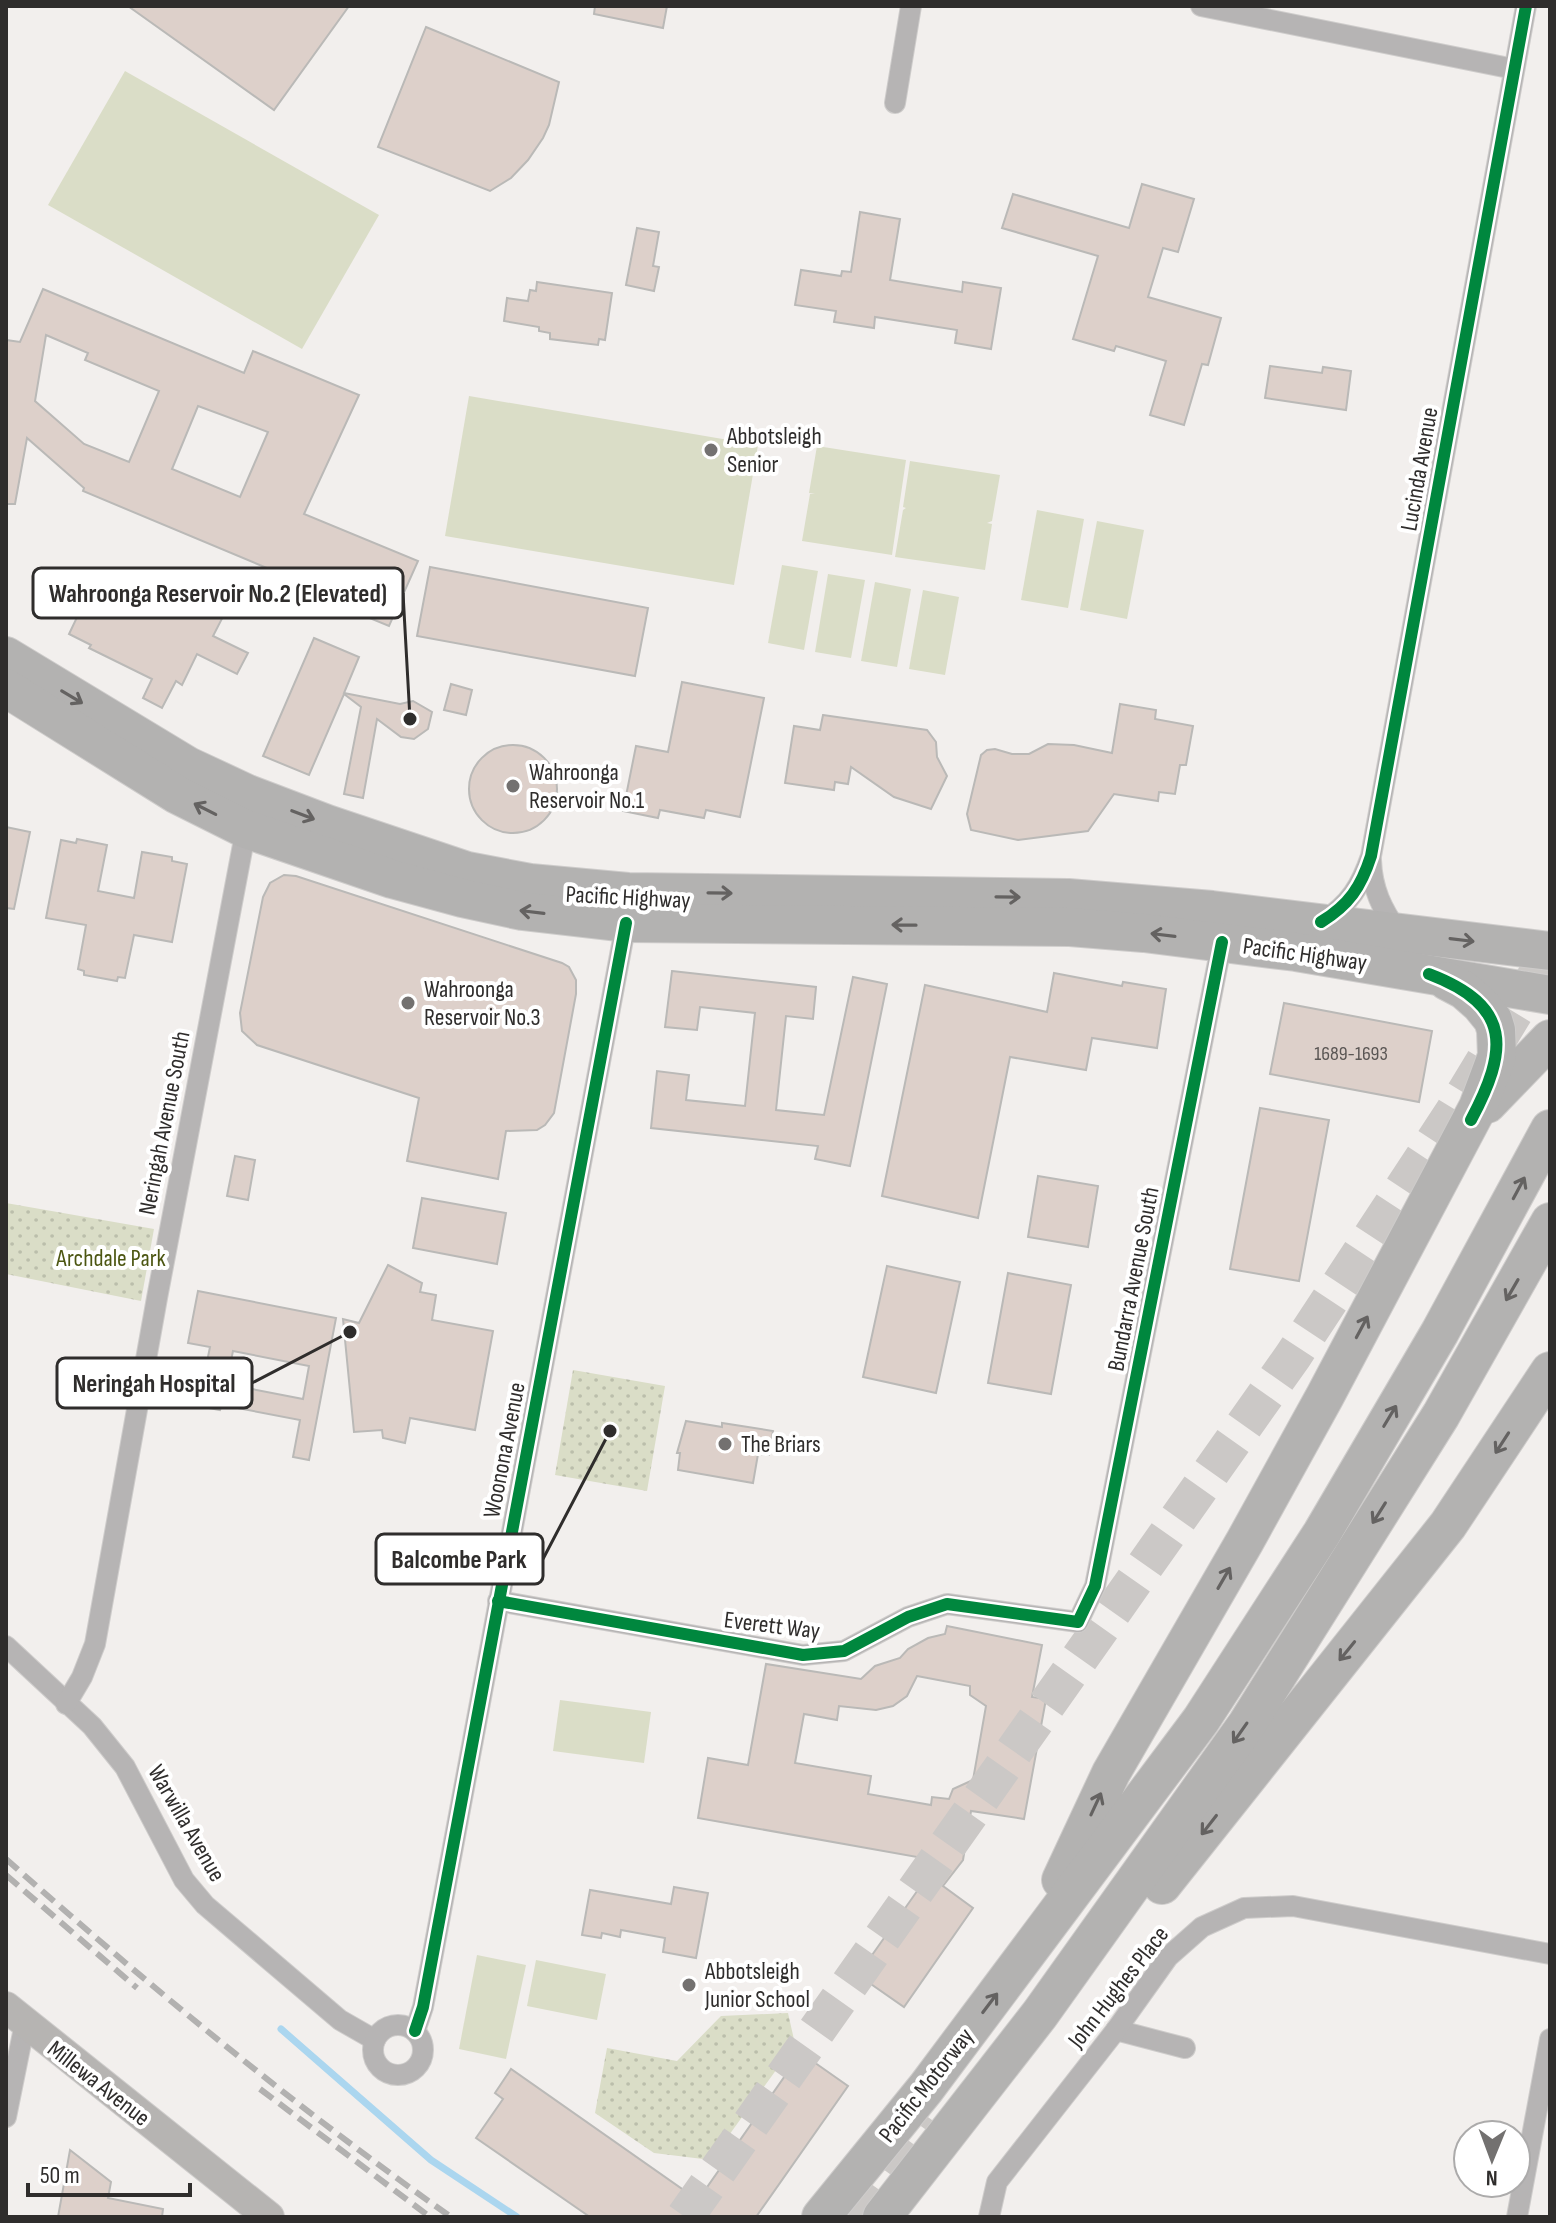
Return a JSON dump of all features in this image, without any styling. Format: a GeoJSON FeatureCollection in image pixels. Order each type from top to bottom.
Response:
{"type":"FeatureCollection","features":[{"type":"Feature","properties":{"kind":"highway","name":"Pacific Highway"},"geometry":{"type":"LineString","coordinates":[[6,656],[138,737],[212,777],[327,824],[467,871],[530,883],[628,892],[1068,898],[1212,910],[1550,951]]}},
{"type":"Feature","properties":{"kind":"highway","name":"Pacific Highway"},"geometry":{"type":"LineString","coordinates":[[6,688],[176,794],[246,829],[392,879],[522,911],[626,923],[1070,927],[1222,942],[1550,995]]}},
{"type":"Feature","properties":{"kind":"highway"},"geometry":{"type":"LineString","coordinates":[[1028,1951],[1111,1773],[1325,1396],[1471,1120],[1496,1061],[1496,1030],[1486,1010],[1474,997],[1452,983],[1429,974]]}},
{"type":"Feature","properties":{"kind":"highway"},"geometry":{"type":"LineString","coordinates":[[1471,1120],[1550,1039]]}},
{"type":"Feature","properties":{"kind":"highway"},"geometry":{"type":"LineString","coordinates":[[1028,1951],[1201,1720],[1322,1533],[1440,1332],[1550,1129]]}},
{"type":"Feature","properties":{"kind":"highway"},"geometry":{"type":"LineString","coordinates":[[882,2217],[1040,2014],[1247,1724],[1441,1415],[1550,1222]]}},
{"type":"Feature","properties":{"kind":"highway"},"geometry":{"type":"LineString","coordinates":[[911,2182],[1035,2047],[1274,1741],[1448,1525],[1550,1371]]}},
{"type":"Feature","properties":{"kind":"highway","name":"Pacific Motorway"},"geometry":{"type":"LineString","coordinates":[[821,2217],[926,2088],[1028,1951]]}},
{"type":"Feature","properties":{"kind":"street"},"geometry":{"type":"LineString","coordinates":[[895,103],[911,6]]}},
{"type":"Feature","properties":{"kind":"street"},"geometry":{"type":"LineString","coordinates":[[1201,6],[1514,69]]}},
{"type":"Feature","properties":{"kind":"street","name":"Lucinda Avenue"},"geometry":{"type":"LineString","coordinates":[[1321,922],[1352,898],[1360,887],[1371,856],[1526,6]]}},
{"type":"Feature","properties":{"kind":"street","name":"Neringah Avenue South"},"geometry":{"type":"LineString","coordinates":[[66,1704],[82,1677],[95,1644],[246,829]]}},
{"type":"Feature","properties":{"kind":"street","name":"Lucinda Avenue"},"geometry":{"type":"LineString","coordinates":[[1371,856],[1376,892],[1382,908],[1398,932]]}},
{"type":"Feature","properties":{"kind":"street","name":"Woonona Avenue"},"geometry":{"type":"LineString","coordinates":[[415,2031],[423,2007],[626,923]]}},
{"type":"Feature","properties":{"kind":"street","name":"Bundarra Avenue South"},"geometry":{"type":"LineString","coordinates":[[1078,1622],[1095,1586],[1222,942]]}},
{"type":"Feature","properties":{"kind":"street","name":"Everett Way"},"geometry":{"type":"LineString","coordinates":[[498,1601],[803,1655],[844,1651],[908,1617],[947,1604],[1078,1622]]}},
{"type":"Feature","properties":{"kind":"street","name":"Warwilla Avenue"},"geometry":{"type":"LineString","coordinates":[[6,1646],[92,1726],[125,1767],[184,1880],[205,1905],[318,2003],[375,2040]]}},
{"type":"Feature","properties":{"kind":"street","name":"John Hughes Place"},"geometry":{"type":"LineString","coordinates":[[989,2217],[997,2182],[1116,2030],[1168,1957],[1202,1927],[1244,1908],[1293,1906],[1550,1954]]}},
{"type":"Feature","properties":{"kind":"street"},"geometry":{"type":"LineString","coordinates":[[6,2117],[15,2015]]}},
{"type":"Feature","properties":{"kind":"street","name":"Millewa Avenue"},"geometry":{"type":"LineString","coordinates":[[15,2015],[269,2217]]}},
{"type":"Feature","properties":{"kind":"street"},"geometry":{"type":"LineString","coordinates":[[402,2025],[415,2031],[422,2046],[419,2063],[407,2073],[398,2075],[385,2071],[373,2055],[375,2040],[381,2031],[389,2026],[402,2025]]}},
{"type":"Feature","properties":{"kind":"street"},"geometry":{"type":"LineString","coordinates":[[1116,2030],[1185,2048]]}},
{"type":"Feature","properties":{"kind":"street"},"geometry":{"type":"LineString","coordinates":[[1517,2217],[1550,2039]]}},
{"type":"Feature","properties":{"kind":"green space"},"geometry":{"type":"Polygon","coordinates":[[[125,71],[379,215],[302,349],[48,205],[125,71]]]}},
{"type":"Feature","properties":{"kind":"green space"},"geometry":{"type":"Polygon","coordinates":[[[469,396],[758,445],[734,585],[445,536],[469,396]]]}},
{"type":"Feature","properties":{"kind":"green space"},"geometry":{"type":"Polygon","coordinates":[[[817,446],[906,460],[892,555],[802,541],[810,494],[815,494],[809,493],[817,446]]]}},
{"type":"Feature","properties":{"kind":"green space"},"geometry":{"type":"Polygon","coordinates":[[[910,461],[1000,475],[992,521],[987,523],[992,524],[985,570],[895,557],[903,510],[906,508],[903,507],[910,461]]]}},
{"type":"Feature","properties":{"kind":"green space"},"geometry":{"type":"Polygon","coordinates":[[[1037,510],[1084,519],[1068,608],[1021,600],[1037,510]]]}},
{"type":"Feature","properties":{"kind":"green space"},"geometry":{"type":"Polygon","coordinates":[[[1097,521],[1144,530],[1127,619],[1080,610],[1097,521]]]}},
{"type":"Feature","properties":{"kind":"green space"},"geometry":{"type":"Polygon","coordinates":[[[782,565],[818,571],[804,650],[768,643],[782,565]]]}},
{"type":"Feature","properties":{"kind":"green space"},"geometry":{"type":"Polygon","coordinates":[[[828,574],[865,580],[851,658],[815,652],[828,574]]]}},
{"type":"Feature","properties":{"kind":"green space"},"geometry":{"type":"Polygon","coordinates":[[[875,582],[911,589],[897,667],[861,661],[875,582]]]}},
{"type":"Feature","properties":{"kind":"green space"},"geometry":{"type":"Polygon","coordinates":[[[923,590],[959,597],[945,675],[909,669],[923,590]]]}},
{"type":"Feature","properties":{"kind":"green space","name":"Archdale Park"},"geometry":{"type":"Polygon","coordinates":[[[6,1203],[154,1229],[141,1301],[6,1274],[6,1203]]]}},
{"type":"Feature","properties":{"kind":"green space"},"geometry":{"type":"Polygon","coordinates":[[[573,1370],[665,1386],[647,1491],[555,1475],[573,1370]]]}},
{"type":"Feature","properties":{"kind":"green space"},"geometry":{"type":"Polygon","coordinates":[[[560,1700],[651,1712],[644,1763],[553,1751],[560,1700]]]}},
{"type":"Feature","properties":{"kind":"green space"},"geometry":{"type":"Polygon","coordinates":[[[477,1955],[526,1965],[506,2059],[459,2049],[477,1955]]]}},
{"type":"Feature","properties":{"kind":"green space"},"geometry":{"type":"Polygon","coordinates":[[[536,1960],[606,1974],[597,2020],[527,2006],[536,1960]]]}},
{"type":"Feature","properties":{"kind":"green space"},"geometry":{"type":"Polygon","coordinates":[[[788,2013],[795,2044],[711,2160],[654,2153],[595,2113],[607,2048],[677,2061],[721,2016],[788,2013]]]}},
{"type":"Feature","properties":{"kind":"building"},"geometry":{"type":"Polygon","coordinates":[[[128,6],[349,6],[274,110],[128,6]]]}},
{"type":"Feature","properties":{"kind":"building"},"geometry":{"type":"Polygon","coordinates":[[[595,6],[667,6],[663,28],[594,14],[595,6]]]}},
{"type":"Feature","properties":{"kind":"building"},"geometry":{"type":"Polygon","coordinates":[[[426,27],[559,82],[543,138],[511,178],[490,191],[378,147],[426,27]]]}},
{"type":"Feature","properties":{"kind":"building"},"geometry":{"type":"Polygon","coordinates":[[[1142,184],[1194,199],[1178,252],[1163,248],[1148,297],[1221,318],[1208,365],[1202,364],[1184,425],[1150,415],[1166,361],[1116,346],[1114,351],[1073,339],[1098,256],[1002,228],[1013,194],[1129,228],[1142,184]]]}},
{"type":"Feature","properties":{"kind":"building"},"geometry":{"type":"Polygon","coordinates":[[[860,212],[900,219],[890,280],[962,292],[963,282],[1001,288],[991,349],[955,343],[957,330],[875,317],[874,328],[834,322],[836,311],[795,305],[801,270],[841,276],[842,271],[851,272],[860,212]]]}},
{"type":"Feature","properties":{"kind":"building"},"geometry":{"type":"Polygon","coordinates":[[[637,228],[659,232],[653,266],[659,267],[654,291],[626,285],[637,228]]]}},
{"type":"Feature","properties":{"kind":"building"},"geometry":{"type":"Polygon","coordinates":[[[537,282],[612,293],[605,340],[599,339],[598,345],[550,339],[550,333],[539,331],[539,327],[504,321],[507,298],[528,301],[530,290],[536,291],[537,282]]]}},
{"type":"Feature","properties":{"kind":"building"},"geometry":{"type":"Polygon","coordinates":[[[43,289],[244,373],[253,351],[359,395],[304,514],[418,561],[389,626],[282,582],[286,576],[83,491],[84,488],[27,438],[15,504],[6,504],[6,340],[20,342],[43,289]],[[46,335],[35,401],[84,444],[129,462],[159,391],[85,360],[88,353],[46,335]],[[198,406],[172,469],[240,497],[268,432],[198,406]]]}},
{"type":"Feature","properties":{"kind":"building"},"geometry":{"type":"Polygon","coordinates":[[[1270,366],[1322,373],[1323,367],[1351,371],[1346,410],[1265,398],[1270,366]]]}},
{"type":"Feature","properties":{"kind":"building"},"geometry":{"type":"Polygon","coordinates":[[[430,567],[648,608],[635,676],[417,636],[430,567]]]}},
{"type":"Feature","properties":{"kind":"building"},"geometry":{"type":"Polygon","coordinates":[[[163,570],[230,603],[213,636],[248,653],[237,674],[197,654],[182,685],[176,681],[162,708],[143,698],[152,679],[89,648],[91,645],[69,634],[90,590],[106,598],[109,592],[138,606],[151,579],[157,582],[163,570]]]}},
{"type":"Feature","properties":{"kind":"building"},"geometry":{"type":"Polygon","coordinates":[[[314,638],[359,657],[344,693],[400,704],[413,701],[432,712],[428,729],[414,739],[401,737],[377,719],[363,798],[344,794],[361,707],[344,694],[309,775],[263,756],[314,638]]]}},
{"type":"Feature","properties":{"kind":"building"},"geometry":{"type":"Polygon","coordinates":[[[682,682],[764,698],[740,817],[706,810],[704,818],[660,810],[658,818],[623,811],[636,746],[668,752],[682,682]]]}},
{"type":"Feature","properties":{"kind":"building"},"geometry":{"type":"Polygon","coordinates":[[[451,684],[472,690],[466,715],[444,710],[451,684]]]}},
{"type":"Feature","properties":{"kind":"building"},"geometry":{"type":"Polygon","coordinates":[[[1120,704],[1156,710],[1155,719],[1193,726],[1186,765],[1180,765],[1175,794],[1159,792],[1158,801],[1114,794],[1088,831],[1018,840],[971,830],[967,814],[981,755],[995,749],[1012,754],[1029,754],[1048,744],[1074,745],[1112,753],[1120,704]]]}},
{"type":"Feature","properties":{"kind":"building"},"geometry":{"type":"Polygon","coordinates":[[[823,715],[927,730],[936,742],[937,757],[947,776],[931,809],[894,797],[851,767],[848,784],[835,782],[834,790],[785,783],[794,726],[820,730],[823,715]]]}},
{"type":"Feature","properties":{"kind":"building","name":"Wahroonga Reservoir No.1"},"geometry":{"type":"Polygon","coordinates":[[[513,745],[538,752],[550,764],[557,789],[550,814],[538,826],[513,833],[488,826],[476,814],[469,789],[476,764],[488,752],[513,745]]]}},
{"type":"Feature","properties":{"kind":"building"},"geometry":{"type":"Polygon","coordinates":[[[6,827],[30,832],[14,909],[6,908],[6,827]]]}},
{"type":"Feature","properties":{"kind":"building"},"geometry":{"type":"Polygon","coordinates":[[[77,839],[107,845],[98,891],[134,898],[142,852],[172,857],[172,861],[187,864],[172,942],[134,935],[125,978],[118,977],[117,981],[84,975],[84,971],[78,969],[86,925],[46,918],[61,840],[76,843],[77,839]]]}},
{"type":"Feature","properties":{"kind":"building","name":"Wahroonga Reservoir No.3"},"geometry":{"type":"Polygon","coordinates":[[[284,875],[296,876],[569,967],[576,980],[576,994],[554,1113],[537,1130],[506,1131],[498,1179],[407,1161],[419,1098],[257,1045],[242,1031],[240,1013],[263,897],[270,883],[284,875]]]}},
{"type":"Feature","properties":{"kind":"building"},"geometry":{"type":"Polygon","coordinates":[[[672,971],[816,987],[813,1019],[786,1016],[776,1110],[824,1115],[853,977],[887,984],[850,1166],[815,1159],[818,1146],[651,1128],[657,1071],[689,1075],[686,1100],[745,1106],[755,1013],[700,1007],[697,1030],[665,1027],[672,971]]]}},
{"type":"Feature","properties":{"kind":"building"},"geometry":{"type":"Polygon","coordinates":[[[1054,973],[1122,986],[1123,982],[1166,989],[1157,1048],[1092,1038],[1086,1070],[1010,1057],[978,1218],[882,1196],[925,985],[1047,1012],[1054,973]]]}},
{"type":"Feature","properties":{"kind":"building"},"geometry":{"type":"Polygon","coordinates":[[[1284,1003],[1432,1031],[1419,1102],[1270,1074],[1284,1003]]]}},
{"type":"Feature","properties":{"kind":"building"},"geometry":{"type":"Polygon","coordinates":[[[1260,1108],[1329,1120],[1299,1281],[1230,1269],[1260,1108]]]}},
{"type":"Feature","properties":{"kind":"building"},"geometry":{"type":"Polygon","coordinates":[[[235,1156],[255,1160],[248,1200],[227,1196],[235,1156]]]}},
{"type":"Feature","properties":{"kind":"building"},"geometry":{"type":"Polygon","coordinates":[[[1038,1176],[1098,1186],[1088,1247],[1028,1237],[1038,1176]]]}},
{"type":"Feature","properties":{"kind":"building"},"geometry":{"type":"Polygon","coordinates":[[[422,1198],[506,1213],[497,1264],[413,1248],[422,1198]]]}},
{"type":"Feature","properties":{"kind":"building"},"geometry":{"type":"Polygon","coordinates":[[[388,1265],[422,1283],[420,1292],[436,1295],[432,1320],[493,1331],[475,1430],[410,1418],[405,1443],[383,1438],[382,1430],[354,1432],[343,1319],[359,1323],[388,1265]]]}},
{"type":"Feature","properties":{"kind":"building"},"geometry":{"type":"Polygon","coordinates":[[[887,1266],[960,1282],[936,1393],[863,1377],[887,1266]]]}},
{"type":"Feature","properties":{"kind":"building"},"geometry":{"type":"Polygon","coordinates":[[[1008,1273],[1071,1285],[1051,1394],[988,1383],[1008,1273]]]}},
{"type":"Feature","properties":{"kind":"building"},"geometry":{"type":"Polygon","coordinates":[[[198,1291],[336,1318],[309,1460],[293,1457],[300,1420],[222,1405],[220,1410],[198,1406],[210,1347],[188,1343],[198,1291]],[[233,1351],[226,1384],[303,1399],[309,1366],[233,1351]]]}},
{"type":"Feature","properties":{"kind":"building","name":"The Briars"},"geometry":{"type":"Polygon","coordinates":[[[686,1421],[773,1431],[769,1455],[758,1454],[753,1483],[678,1470],[680,1453],[677,1453],[686,1421]]]}},
{"type":"Feature","properties":{"kind":"building"},"geometry":{"type":"Polygon","coordinates":[[[947,1626],[1042,1645],[1032,1697],[1046,1699],[1024,1819],[971,1811],[963,1860],[943,1886],[973,1908],[904,2007],[858,1975],[920,1887],[923,1858],[698,1818],[708,1758],[748,1765],[766,1664],[861,1679],[875,1666],[900,1658],[908,1649],[928,1638],[945,1634],[947,1626]],[[917,1676],[907,1696],[893,1706],[876,1710],[839,1706],[837,1720],[804,1714],[795,1763],[871,1776],[868,1794],[931,1805],[932,1797],[949,1799],[953,1789],[973,1780],[986,1706],[970,1695],[970,1686],[917,1676]]]}},
{"type":"Feature","properties":{"kind":"building"},"geometry":{"type":"Polygon","coordinates":[[[674,1887],[708,1893],[696,1958],[663,1952],[665,1938],[621,1930],[620,1937],[602,1933],[601,1938],[582,1935],[590,1890],[671,1904],[674,1887]]]}},
{"type":"Feature","properties":{"kind":"building"},"geometry":{"type":"Polygon","coordinates":[[[801,2053],[848,2086],[756,2217],[590,2217],[476,2138],[503,2099],[495,2093],[511,2069],[698,2200],[801,2053]]]}},
{"type":"Feature","properties":{"kind":"building"},"geometry":{"type":"Polygon","coordinates":[[[70,2150],[111,2182],[108,2198],[163,2209],[162,2217],[58,2217],[70,2150]]]}},
{"type":"Feature","properties":{"kind":"waterway"},"geometry":{"type":"LineString","coordinates":[[281,2029],[431,2160],[517,2217]]}},
{"type":"Feature","properties":{"kind":"tunnel"},"geometry":{"type":"LineString","coordinates":[[685,2217],[1293,1356],[1453,1113],[1550,953]]}},
{"type":"Feature","properties":{"kind":"tunnel"},"geometry":{"type":"LineString","coordinates":[[852,2217],[925,2115]]}},
{"type":"Feature","properties":{"kind":"railway"},"geometry":{"type":"LineString","coordinates":[[6,1859],[223,2044],[451,2217]]}},
{"type":"Feature","properties":{"kind":"railway"},"geometry":{"type":"LineString","coordinates":[[6,1875],[137,1988]]}},
{"type":"Feature","properties":{"kind":"railway"},"geometry":{"type":"LineString","coordinates":[[260,2089],[430,2217]]}},
{"type":"Feature","properties":{"kind":"cycle path"},"geometry":{"type":"LineString","coordinates":[[1321,922],[1353,894],[1371,856],[1526,6]]}},
{"type":"Feature","properties":{"kind":"cycle path"},"geometry":{"type":"LineString","coordinates":[[415,2031],[423,2007],[626,923]]}},
{"type":"Feature","properties":{"kind":"cycle path"},"geometry":{"type":"LineString","coordinates":[[498,1601],[803,1655],[844,1651],[908,1617],[947,1604],[1078,1622],[1095,1586],[1222,942]]}},
{"type":"Feature","properties":{"kind":"cycle path"},"geometry":{"type":"LineString","coordinates":[[1429,974],[1476,1000],[1489,1016],[1495,1033],[1492,1072],[1471,1120]]}},
{"type":"Feature","properties":{"kind":"place","name":"Abbotsleigh Senior"},"geometry":{"type":"Point","coordinates":[711,450]}},
{"type":"Feature","properties":{"kind":"place","name":"Wahroonga Reservoir No.2 (Elevated)"},"geometry":{"type":"Point","coordinates":[410,719]}},
{"type":"Feature","properties":{"kind":"place","name":"Wahroonga Reservoir No.1"},"geometry":{"type":"Point","coordinates":[513,786]}},
{"type":"Feature","properties":{"kind":"place","name":"Wahroonga Reservoir No.3"},"geometry":{"type":"Point","coordinates":[408,1003]}},
{"type":"Feature","properties":{"kind":"place","name":"Neringah Hospital"},"geometry":{"type":"Point","coordinates":[350,1332]}},
{"type":"Feature","properties":{"kind":"place","name":"Balcombe Park"},"geometry":{"type":"Point","coordinates":[610,1431]}},
{"type":"Feature","properties":{"kind":"place","name":"The Briars"},"geometry":{"type":"Point","coordinates":[725,1444]}},
{"type":"Feature","properties":{"kind":"place","name":"Abbotsleigh Junior School"},"geometry":{"type":"Point","coordinates":[689,1985]}}]}
